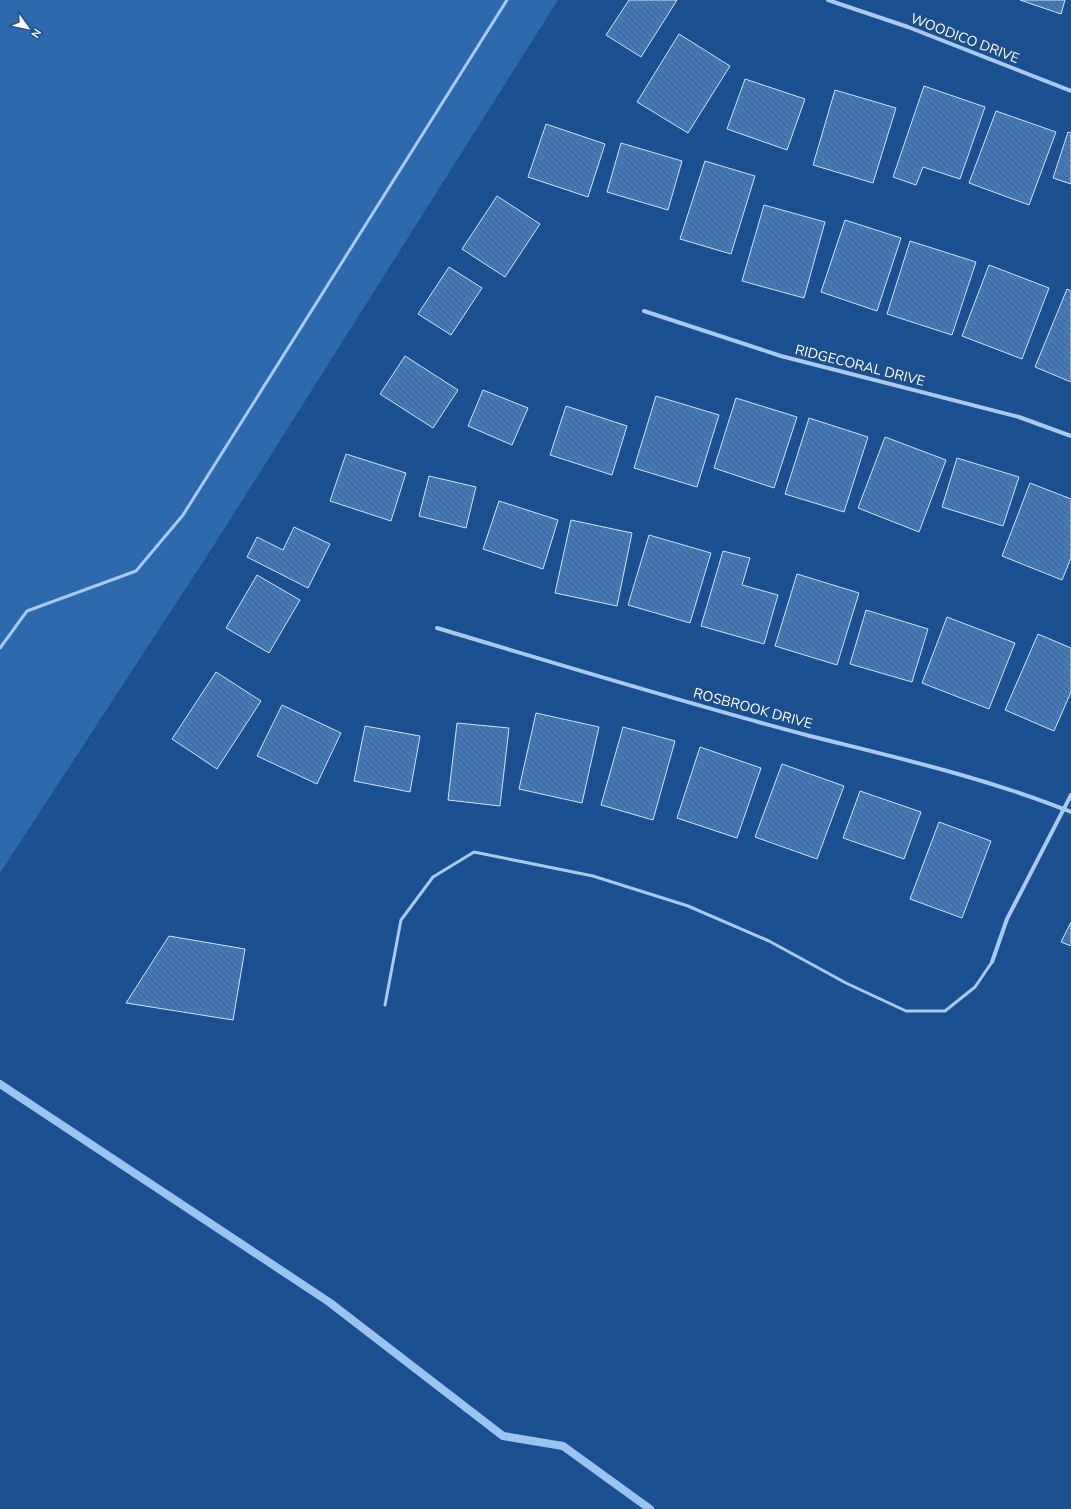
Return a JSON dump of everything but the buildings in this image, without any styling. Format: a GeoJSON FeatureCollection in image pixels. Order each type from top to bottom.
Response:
{"type":"FeatureCollection","features":[{"type":"Feature","properties":{"kind":"street","name":"WOODICO DRIVE"},"geometry":{"type":"LineString","coordinates":[[828,0],[908,27],[1071,91]]}},
{"type":"Feature","properties":{"kind":"street","name":"RIDGECORAL DRIVE"},"geometry":{"type":"LineString","coordinates":[[644,311],[781,356],[1019,417],[1071,436]]}},
{"type":"Feature","properties":{"kind":"street","name":"ROSBROOK DRIVE"},"geometry":{"type":"LineString","coordinates":[[437,628],[620,683],[810,736],[882,753],[993,784],[1071,812]]}},
{"type":"Feature","properties":{"kind":"street"},"geometry":{"type":"LineString","coordinates":[[992,962],[1007,919],[1071,796]]}},
{"type":"Feature","properties":{"kind":"lane"},"geometry":{"type":"LineString","coordinates":[[0,648],[27,611],[136,571],[183,515],[507,0]]}},
{"type":"Feature","properties":{"kind":"lane"},"geometry":{"type":"LineString","coordinates":[[385,1005],[401,920],[433,877],[474,852],[594,876],[688,906],[769,941],[846,983],[906,1011],[945,1011],[976,987],[992,962]]}},
{"type":"Feature","properties":{"kind":"shaded area"},"geometry":{"type":"Polygon","coordinates":[[[0,0],[558,0],[214,545],[0,873],[0,0]]]}},
{"type":"Feature","properties":{"kind":"waterway"},"geometry":{"type":"LineString","coordinates":[[0,1084],[329,1302],[503,1436],[563,1446],[650,1509]]}}]}
